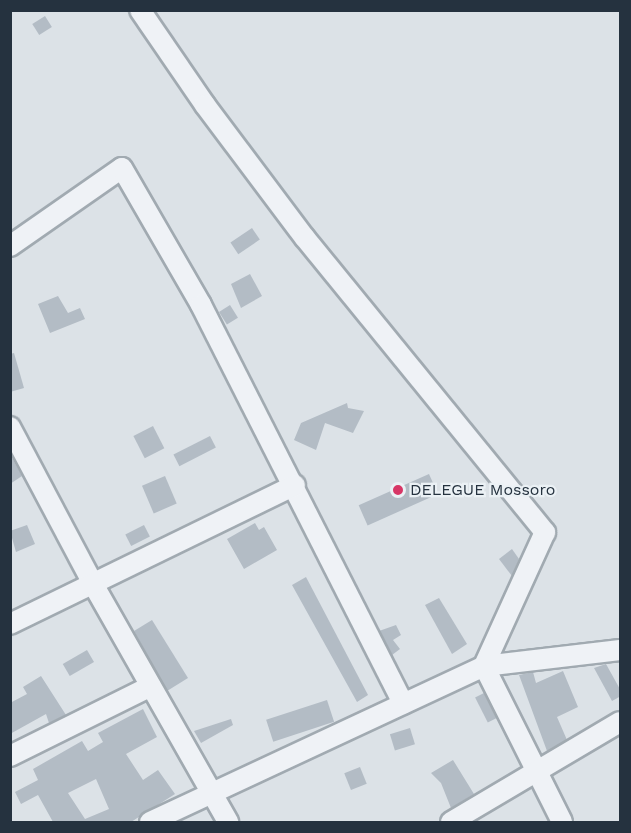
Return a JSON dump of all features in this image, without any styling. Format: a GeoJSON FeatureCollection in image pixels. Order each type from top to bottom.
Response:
{"type":"FeatureCollection","features":[{"type":"Feature","properties":{"kind":"street"},"geometry":{"type":"LineString","coordinates":[[140,10],[205,105],[305,238],[545,532],[484,666]]}},
{"type":"Feature","properties":{"kind":"street"},"geometry":{"type":"LineString","coordinates":[[10,246],[122,168],[201,305],[295,485],[403,704]]}},
{"type":"Feature","properties":{"kind":"street"},"geometry":{"type":"LineString","coordinates":[[10,427],[93,584],[228,822]]}},
{"type":"Feature","properties":{"kind":"street"},"geometry":{"type":"LineString","coordinates":[[10,624],[295,485]]}},
{"type":"Feature","properties":{"kind":"street"},"geometry":{"type":"LineString","coordinates":[[150,822],[484,666],[621,650]]}},
{"type":"Feature","properties":{"kind":"street"},"geometry":{"type":"LineString","coordinates":[[484,666],[562,822]]}},
{"type":"Feature","properties":{"kind":"street"},"geometry":{"type":"LineString","coordinates":[[10,756],[151,686]]}},
{"type":"Feature","properties":{"kind":"street"},"geometry":{"type":"LineString","coordinates":[[451,822],[621,722]]}},
{"type":"Feature","properties":{"kind":"building"},"geometry":{"type":"Polygon","coordinates":[[[45,16],[52,27],[39,35],[32,24],[45,16]]]}},
{"type":"Feature","properties":{"kind":"building"},"geometry":{"type":"Polygon","coordinates":[[[252,228],[260,240],[238,254],[230,243],[252,228]]]}},
{"type":"Feature","properties":{"kind":"building"},"geometry":{"type":"Polygon","coordinates":[[[250,274],[262,296],[241,308],[231,284],[250,274]]]}},
{"type":"Feature","properties":{"kind":"building"},"geometry":{"type":"Polygon","coordinates":[[[58,296],[68,313],[80,308],[85,319],[50,333],[38,304],[58,296]]]}},
{"type":"Feature","properties":{"kind":"building"},"geometry":{"type":"Polygon","coordinates":[[[230,305],[238,318],[227,325],[219,312],[230,305]]]}},
{"type":"Feature","properties":{"kind":"building"},"geometry":{"type":"Polygon","coordinates":[[[14,353],[24,388],[10,392],[10,354],[14,353]]]}},
{"type":"Feature","properties":{"kind":"building"},"geometry":{"type":"Polygon","coordinates":[[[347,403],[348,408],[364,411],[353,433],[325,423],[316,450],[294,440],[301,423],[347,403]]]}},
{"type":"Feature","properties":{"kind":"building"},"geometry":{"type":"Polygon","coordinates":[[[153,426],[164,448],[145,458],[133,436],[153,426]]]}},
{"type":"Feature","properties":{"kind":"building"},"geometry":{"type":"Polygon","coordinates":[[[210,436],[216,448],[179,466],[173,455],[210,436]]]}},
{"type":"Feature","properties":{"kind":"building"},"geometry":{"type":"Polygon","coordinates":[[[10,454],[22,476],[10,484],[10,454]]]}},
{"type":"Feature","properties":{"kind":"building"},"geometry":{"type":"Polygon","coordinates":[[[429,474],[438,494],[368,525],[359,505],[429,474]]]}},
{"type":"Feature","properties":{"kind":"building"},"geometry":{"type":"Polygon","coordinates":[[[165,476],[177,504],[154,513],[142,486],[165,476]]]}},
{"type":"Feature","properties":{"kind":"building"},"geometry":{"type":"Polygon","coordinates":[[[255,523],[259,530],[264,527],[277,550],[244,569],[227,539],[255,523]]]}},
{"type":"Feature","properties":{"kind":"building"},"geometry":{"type":"Polygon","coordinates":[[[27,525],[35,544],[16,552],[10,531],[27,525]]]}},
{"type":"Feature","properties":{"kind":"building"},"geometry":{"type":"Polygon","coordinates":[[[144,525],[150,537],[131,546],[125,535],[144,525]]]}},
{"type":"Feature","properties":{"kind":"building"},"geometry":{"type":"Polygon","coordinates":[[[512,549],[519,559],[512,576],[499,559],[512,549]]]}},
{"type":"Feature","properties":{"kind":"building"},"geometry":{"type":"Polygon","coordinates":[[[306,577],[368,695],[357,702],[292,585],[306,577]]]}},
{"type":"Feature","properties":{"kind":"building"},"geometry":{"type":"Polygon","coordinates":[[[439,598],[467,644],[452,654],[425,605],[439,598]]]}},
{"type":"Feature","properties":{"kind":"building"},"geometry":{"type":"Polygon","coordinates":[[[152,620],[188,678],[167,691],[134,631],[152,620]]]}},
{"type":"Feature","properties":{"kind":"building"},"geometry":{"type":"Polygon","coordinates":[[[396,625],[401,635],[393,640],[400,649],[392,655],[379,631],[396,625]]]}},
{"type":"Feature","properties":{"kind":"building"},"geometry":{"type":"Polygon","coordinates":[[[87,650],[94,662],[70,676],[63,664],[87,650]]]}},
{"type":"Feature","properties":{"kind":"building"},"geometry":{"type":"Polygon","coordinates":[[[606,664],[621,691],[621,696],[612,701],[594,668],[606,664]]]}},
{"type":"Feature","properties":{"kind":"building"},"geometry":{"type":"Polygon","coordinates":[[[563,671],[578,707],[557,717],[567,740],[547,751],[519,675],[533,672],[536,683],[563,671]]]}},
{"type":"Feature","properties":{"kind":"building"},"geometry":{"type":"Polygon","coordinates":[[[41,676],[66,715],[49,723],[46,714],[10,734],[10,703],[27,694],[23,687],[41,676]]]}},
{"type":"Feature","properties":{"kind":"building"},"geometry":{"type":"Polygon","coordinates":[[[484,693],[497,718],[488,722],[475,698],[484,693]]]}},
{"type":"Feature","properties":{"kind":"building"},"geometry":{"type":"Polygon","coordinates":[[[327,700],[334,722],[273,742],[266,720],[327,700]]]}},
{"type":"Feature","properties":{"kind":"building"},"geometry":{"type":"Polygon","coordinates":[[[143,709],[157,737],[126,754],[143,780],[158,770],[175,794],[131,822],[53,822],[38,795],[21,804],[15,792],[38,780],[33,769],[82,741],[88,751],[103,742],[98,733],[143,709]],[[96,779],[68,793],[85,819],[109,809],[96,779]]]}},
{"type":"Feature","properties":{"kind":"building"},"geometry":{"type":"Polygon","coordinates":[[[231,719],[233,725],[201,743],[194,731],[231,719]]]}},
{"type":"Feature","properties":{"kind":"building"},"geometry":{"type":"Polygon","coordinates":[[[410,728],[415,744],[395,750],[390,734],[410,728]]]}},
{"type":"Feature","properties":{"kind":"building"},"geometry":{"type":"Polygon","coordinates":[[[453,760],[474,794],[451,808],[441,783],[431,773],[453,760]]]}},
{"type":"Feature","properties":{"kind":"building"},"geometry":{"type":"Polygon","coordinates":[[[360,767],[367,784],[351,790],[344,773],[360,767]]]}},
{"type":"Feature","properties":{"kind":"place","name":"DELEGUE Mossoro"},"geometry":{"type":"Point","coordinates":[398,490]}}]}
